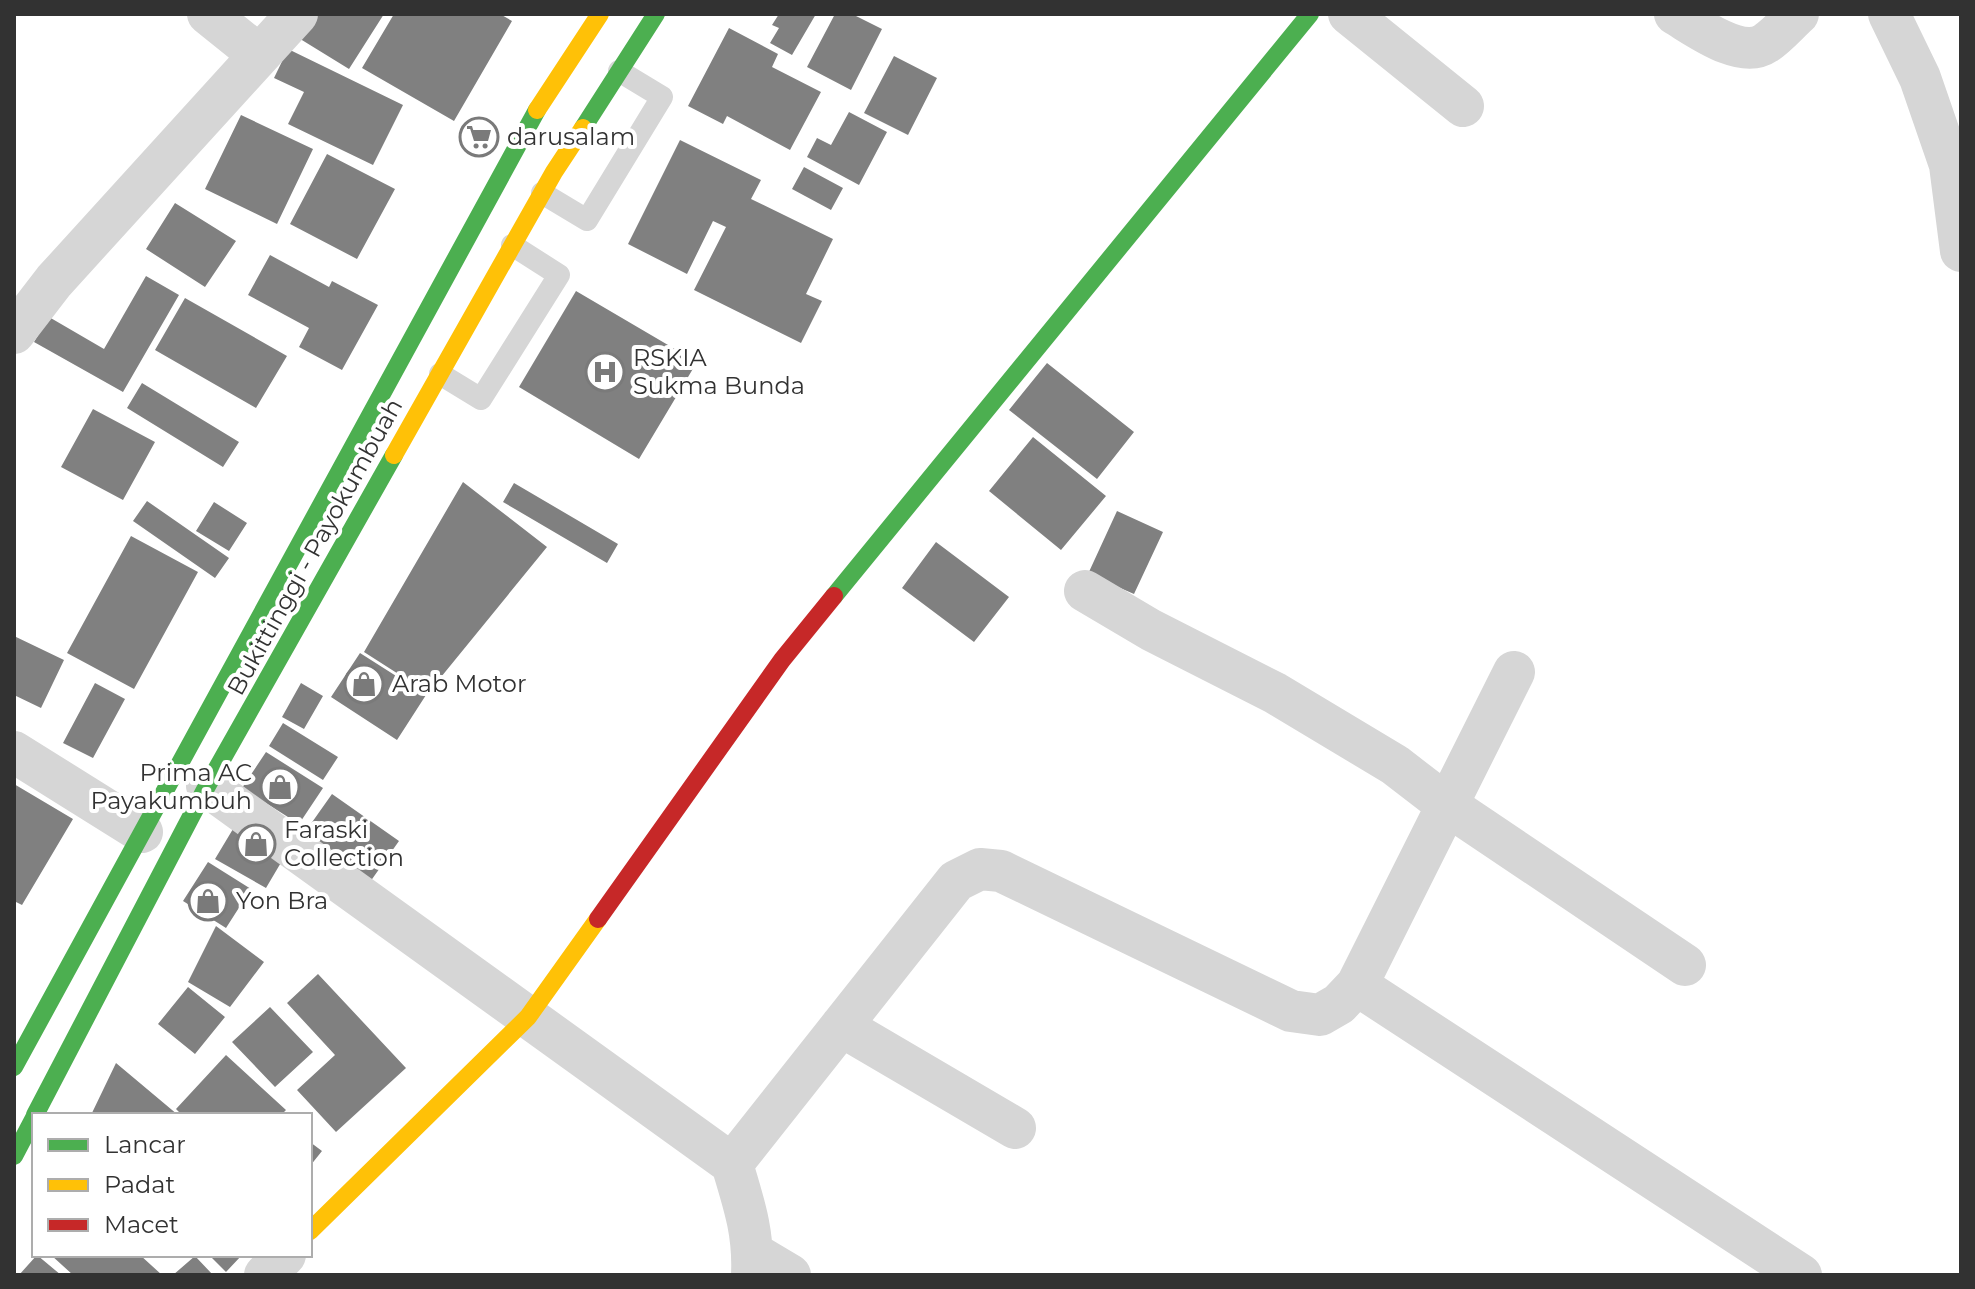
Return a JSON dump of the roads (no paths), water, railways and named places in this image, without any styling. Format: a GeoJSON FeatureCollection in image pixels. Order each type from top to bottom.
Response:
{"type":"FeatureCollection","features":[{"type":"Feature","properties":{"kind":"main road","name":"Bukittinggi - Payokumbuah"},"geometry":{"type":"LineString","coordinates":[[37,1113],[207,786],[323,540],[533,116],[600,14]]}},
{"type":"Feature","properties":{"kind":"main road","name":"Bukittinggi - Payokumbuah"},"geometry":{"type":"LineString","coordinates":[[14,1067],[142,832],[323,540],[440,374],[542,193],[656,14]]}},
{"type":"Feature","properties":{"kind":"main road"},"geometry":{"type":"LineString","coordinates":[[312,1229],[528,1017],[782,660],[1310,14]]}},
{"type":"Feature","properties":{"kind":"main road","name":"Bukittinggi - Payokumbuah"},"geometry":{"type":"LineString","coordinates":[[14,1156],[32,1122]]}},
{"type":"Feature","properties":{"kind":"street"},"geometry":{"type":"LineString","coordinates":[[208,14],[259,55]]}},
{"type":"Feature","properties":{"kind":"street"},"geometry":{"type":"LineString","coordinates":[[14,333],[54,281],[297,14]]}},
{"type":"Feature","properties":{"kind":"street"},"geometry":{"type":"LineString","coordinates":[[1349,14],[1463,106]]}},
{"type":"Feature","properties":{"kind":"street"},"geometry":{"type":"LineString","coordinates":[[1675,14],[1716,38],[1745,49],[1764,45],[1798,14]]}},
{"type":"Feature","properties":{"kind":"street"},"geometry":{"type":"LineString","coordinates":[[1889,14],[1920,78],[1950,165],[1961,251]]}},
{"type":"Feature","properties":{"kind":"street"},"geometry":{"type":"LineString","coordinates":[[1085,591],[1151,630],[1275,693],[1395,765],[1447,805],[1685,965]]}},
{"type":"Feature","properties":{"kind":"street"},"geometry":{"type":"LineString","coordinates":[[732,1164],[956,881],[980,869],[1001,871],[1291,1011],[1320,1015],[1339,1004],[1357,985],[1514,672]]}},
{"type":"Feature","properties":{"kind":"street"},"geometry":{"type":"LineString","coordinates":[[14,752],[142,832]]}},
{"type":"Feature","properties":{"kind":"street"},"geometry":{"type":"LineString","coordinates":[[207,786],[732,1164],[750,1225],[753,1264],[790,1275]]}},
{"type":"Feature","properties":{"kind":"street"},"geometry":{"type":"LineString","coordinates":[[1357,985],[1801,1275]]}},
{"type":"Feature","properties":{"kind":"street"},"geometry":{"type":"LineString","coordinates":[[841,1026],[1015,1128]]}},
{"type":"Feature","properties":{"kind":"street"},"geometry":{"type":"LineString","coordinates":[[265,1275],[283,1257]]}},
{"type":"Feature","properties":{"kind":"lane"},"geometry":{"type":"LineString","coordinates":[[542,193],[587,220],[662,97],[619,71]]}},
{"type":"Feature","properties":{"kind":"lane"},"geometry":{"type":"LineString","coordinates":[[440,374],[481,399],[559,275],[512,245]]}},
{"type":"Feature","properties":{"kind":"place","name":"darusalam"},"geometry":{"type":"Point","coordinates":[479,137]}},
{"type":"Feature","properties":{"kind":"place","name":"RSKIA Sukma Bunda"},"geometry":{"type":"Point","coordinates":[605,372]}},
{"type":"Feature","properties":{"kind":"place","name":"Arab Motor"},"geometry":{"type":"Point","coordinates":[364,684]}},
{"type":"Feature","properties":{"kind":"place","name":"Prima AC Payakumbuh"},"geometry":{"type":"Point","coordinates":[280,787]}},
{"type":"Feature","properties":{"kind":"place","name":"Faraski Collection"},"geometry":{"type":"Point","coordinates":[256,844]}},
{"type":"Feature","properties":{"kind":"place","name":"Yon Bra"},"geometry":{"type":"Point","coordinates":[208,901]}}]}
